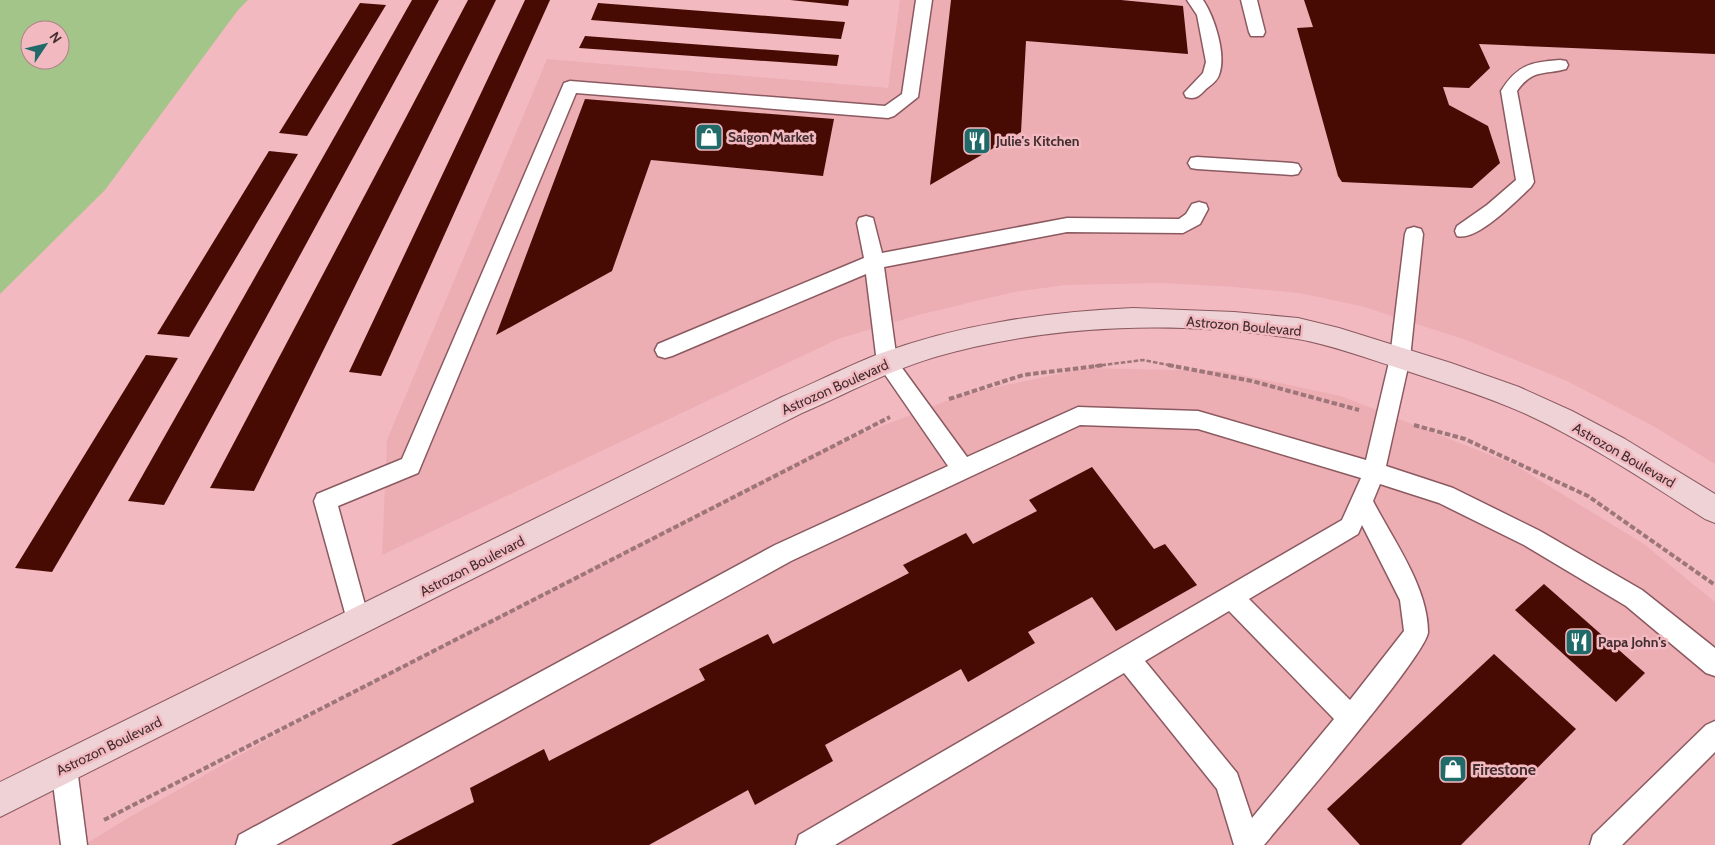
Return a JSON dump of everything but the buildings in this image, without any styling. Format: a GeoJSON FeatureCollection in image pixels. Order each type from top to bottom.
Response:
{"type":"FeatureCollection","features":[{"type":"Feature","properties":{"kind":"main road","name":"Astrozon Boulevard"},"geometry":{"type":"LineString","coordinates":[[0,800],[792,406],[887,363],[1003,332],[1064,322],[1134,317],[1286,327],[1350,342],[1511,395],[1588,434],[1715,510]]}},
{"type":"Feature","properties":{"kind":"lane"},"geometry":{"type":"LineString","coordinates":[[358,623],[325,500],[410,466],[570,87],[888,112],[910,96],[924,0]]}},
{"type":"Feature","properties":{"kind":"lane"},"geometry":{"type":"LineString","coordinates":[[1192,93],[1211,76],[1214,62],[1205,14],[1195,0]]}},
{"type":"Feature","properties":{"kind":"lane"},"geometry":{"type":"LineString","coordinates":[[1249,0],[1257,32]]}},
{"type":"Feature","properties":{"kind":"lane"},"geometry":{"type":"LineString","coordinates":[[1464,230],[1494,210],[1525,182],[1509,91],[1513,83],[1518,76],[1535,67],[1560,66]]}},
{"type":"Feature","properties":{"kind":"lane"},"geometry":{"type":"LineString","coordinates":[[1197,163],[1292,169]]}},
{"type":"Feature","properties":{"kind":"lane"},"geometry":{"type":"LineString","coordinates":[[665,350],[874,262],[1068,226],[1183,226],[1193,219],[1199,209]]}},
{"type":"Feature","properties":{"kind":"lane"},"geometry":{"type":"LineString","coordinates":[[866,223],[874,262],[887,363],[963,470]]}},
{"type":"Feature","properties":{"kind":"lane"},"geometry":{"type":"LineString","coordinates":[[809,845],[1350,527],[1374,472],[1400,358],[1414,234]]}},
{"type":"Feature","properties":{"kind":"lane"},"geometry":{"type":"LineString","coordinates":[[249,845],[783,553],[1078,416],[1198,420],[1445,495],[1532,538],[1634,598],[1715,664]]}},
{"type":"Feature","properties":{"kind":"lane"},"geometry":{"type":"LineString","coordinates":[[1247,845],[1398,661],[1416,634],[1412,598],[1361,501]]}},
{"type":"Feature","properties":{"kind":"lane"},"geometry":{"type":"LineString","coordinates":[[1231,596],[1351,718]]}},
{"type":"Feature","properties":{"kind":"lane"},"geometry":{"type":"LineString","coordinates":[[1126,657],[1228,782],[1247,845]]}},
{"type":"Feature","properties":{"kind":"lane"},"geometry":{"type":"LineString","coordinates":[[1603,845],[1715,734]]}},
{"type":"Feature","properties":{"kind":"lane"},"geometry":{"type":"LineString","coordinates":[[64,768],[73,840]]}},
{"type":"Feature","properties":{"kind":"path"},"geometry":{"type":"LineString","coordinates":[[73,840],[887,418],[919,408]]}},
{"type":"Feature","properties":{"kind":"shaded area"},"geometry":{"type":"Polygon","coordinates":[[[900,0],[1715,0],[1715,464],[1653,426],[1567,381],[1466,340],[1361,306],[1299,293],[1235,287],[1162,283],[1065,285],[1014,292],[918,315],[838,339],[382,555],[387,440],[547,59],[888,88],[900,0]]]}},
{"type":"Feature","properties":{"kind":"shaded area"},"geometry":{"type":"Polygon","coordinates":[[[1087,368],[1222,371],[1341,396],[1513,464],[1644,544],[1715,602],[1715,845],[84,845],[128,818],[363,686],[816,452],[964,394],[1087,368]]]}},
{"type":"Feature","properties":{"kind":"green space"},"geometry":{"type":"Polygon","coordinates":[[[0,0],[248,0],[238,10],[105,190],[0,294],[0,0]]]}},
{"type":"Feature","properties":{"kind":"place","name":"Saigon Market"},"geometry":{"type":"Point","coordinates":[709,137]}},
{"type":"Feature","properties":{"kind":"place","name":"Julie's Kitchen"},"geometry":{"type":"Point","coordinates":[977,141]}},
{"type":"Feature","properties":{"kind":"place","name":"Papa John's"},"geometry":{"type":"Point","coordinates":[1579,642]}},
{"type":"Feature","properties":{"kind":"place","name":"Firestone"},"geometry":{"type":"Point","coordinates":[1453,769]}}]}
